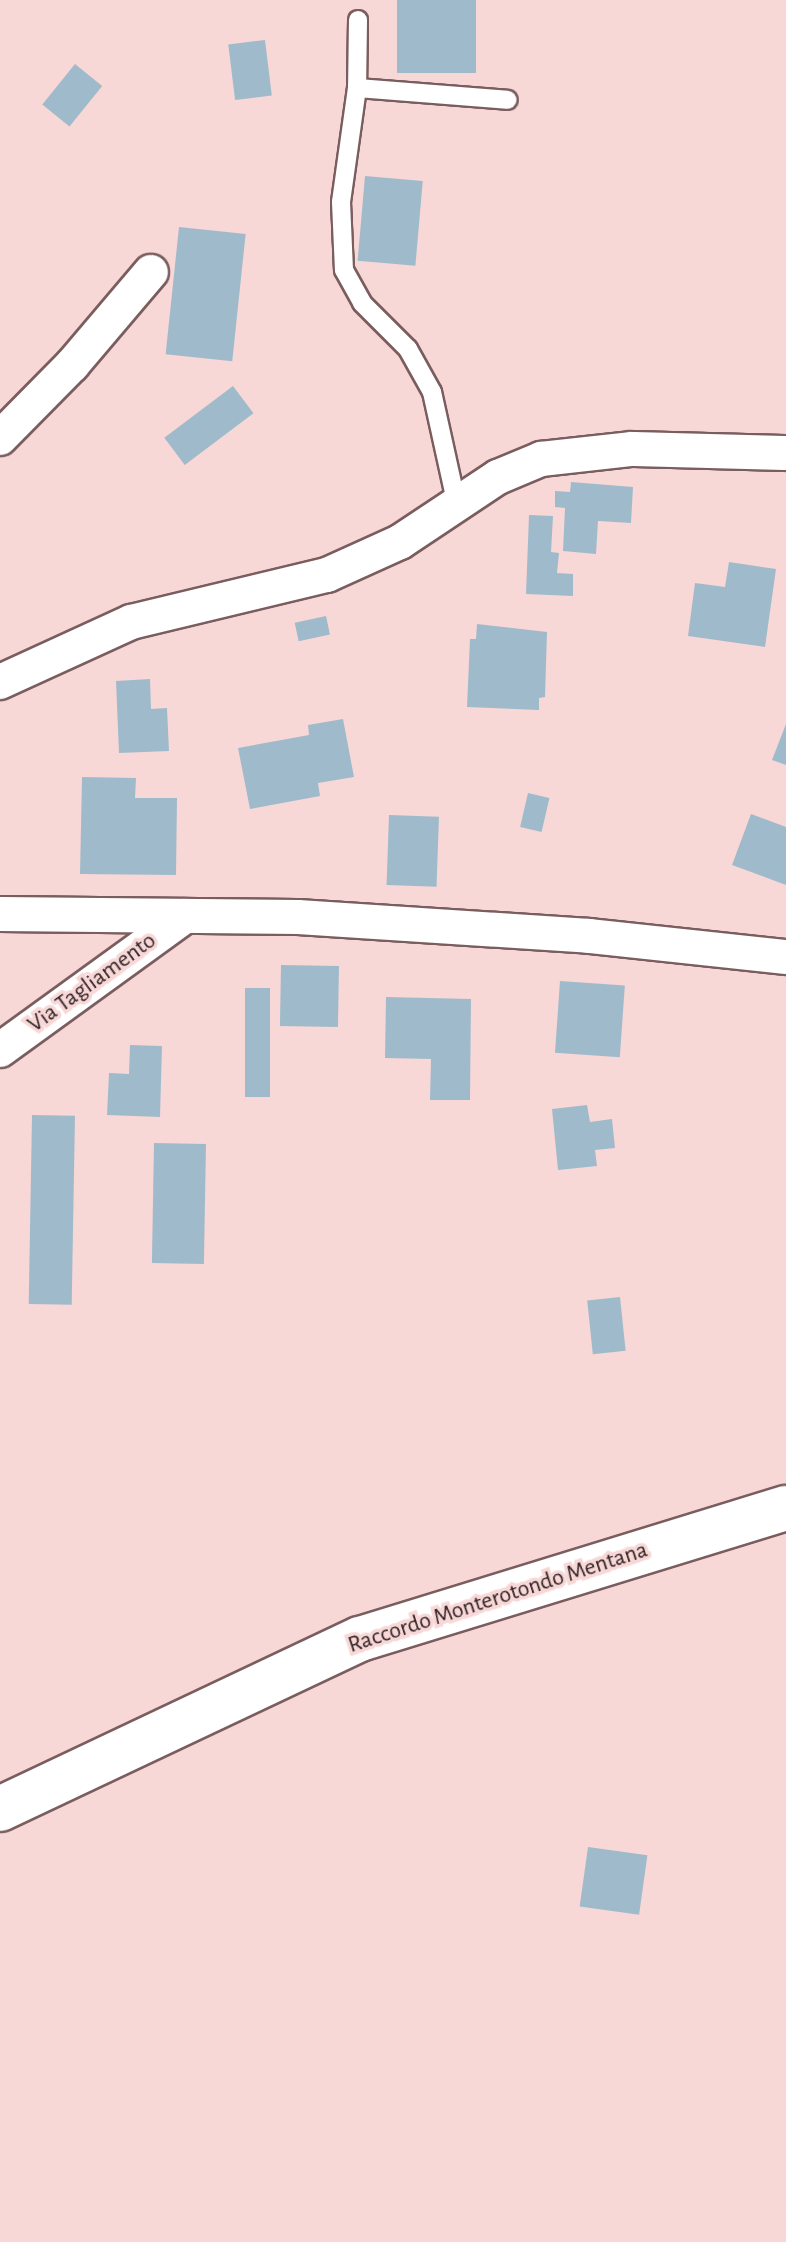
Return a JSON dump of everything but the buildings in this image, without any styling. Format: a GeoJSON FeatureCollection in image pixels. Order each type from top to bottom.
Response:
{"type":"FeatureCollection","features":[{"type":"Feature","properties":{"kind":"main road","name":"Raccordo Monterotondo Mentana"},"geometry":{"type":"LineString","coordinates":[[0,1809],[360,1639],[786,1508]]}},
{"type":"Feature","properties":{"kind":"street"},"geometry":{"type":"LineString","coordinates":[[0,438],[72,365],[151,272]]}},
{"type":"Feature","properties":{"kind":"street"},"geometry":{"type":"LineString","coordinates":[[0,682],[131,622],[327,575],[400,542],[511,470],[557,456],[632,449],[786,453]]}},
{"type":"Feature","properties":{"kind":"street"},"geometry":{"type":"LineString","coordinates":[[0,914],[298,917],[589,936],[786,957]]}},
{"type":"Feature","properties":{"kind":"street","name":"Via Tagliamento"},"geometry":{"type":"LineString","coordinates":[[0,1050],[185,916]]}},
{"type":"Feature","properties":{"kind":"lane"},"geometry":{"type":"LineString","coordinates":[[358,20],[357,88],[341,202],[344,270],[362,303],[408,349],[432,392],[457,506]]}},
{"type":"Feature","properties":{"kind":"lane"},"geometry":{"type":"LineString","coordinates":[[357,88],[508,100]]}}]}
